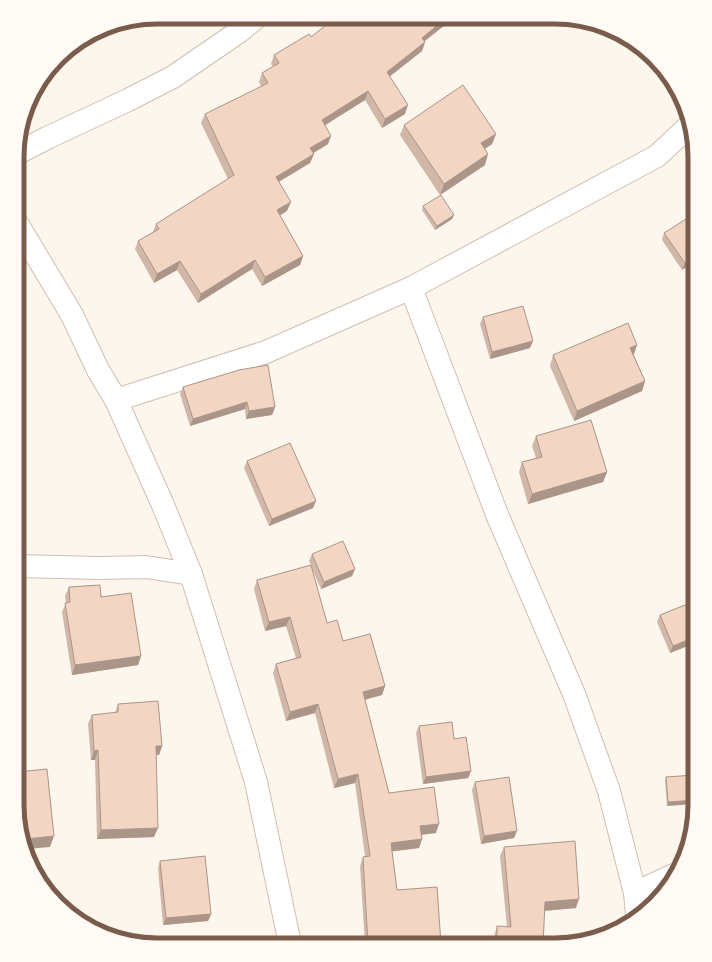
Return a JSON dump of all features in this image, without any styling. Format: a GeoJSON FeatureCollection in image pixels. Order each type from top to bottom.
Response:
{"type":"FeatureCollection","features":[{"type":"Feature","properties":{"kind":"street"},"geometry":{"type":"LineString","coordinates":[[24,150],[172,77],[248,24]]}},
{"type":"Feature","properties":{"kind":"street"},"geometry":{"type":"LineString","coordinates":[[116,400],[266,352],[411,288],[657,156],[685,130]]}},
{"type":"Feature","properties":{"kind":"street"},"geometry":{"type":"LineString","coordinates":[[24,235],[72,315],[98,370],[116,400],[163,505],[191,574],[256,782],[289,938]]}},
{"type":"Feature","properties":{"kind":"street"},"geometry":{"type":"LineString","coordinates":[[411,288],[498,517],[574,694],[609,791],[636,903],[662,884]]}},
{"type":"Feature","properties":{"kind":"street"},"geometry":{"type":"LineString","coordinates":[[24,566],[100,568],[146,567],[191,574]]}},
{"type":"Feature","properties":{"kind":"building"},"geometry":{"type":"Polygon","coordinates":[[[327,24],[439,24],[422,38],[425,42],[387,72],[408,105],[385,119],[368,91],[322,120],[331,136],[310,148],[314,154],[276,177],[291,202],[277,210],[303,256],[265,277],[255,260],[201,294],[180,261],[157,274],[138,241],[159,229],[156,224],[234,175],[205,114],[268,83],[262,73],[279,63],[274,55],[309,34],[311,37],[327,24]]]}},
{"type":"Feature","properties":{"kind":"building"},"geometry":{"type":"Polygon","coordinates":[[[463,85],[496,134],[481,143],[488,154],[444,184],[404,125],[463,85]]]}},
{"type":"Feature","properties":{"kind":"building"},"geometry":{"type":"Polygon","coordinates":[[[441,195],[454,215],[437,226],[423,206],[441,195]]]}},
{"type":"Feature","properties":{"kind":"building"},"geometry":{"type":"Polygon","coordinates":[[[686,219],[688,222],[688,261],[685,263],[664,233],[686,219]]]}},
{"type":"Feature","properties":{"kind":"building"},"geometry":{"type":"Polygon","coordinates":[[[523,306],[533,341],[492,352],[483,317],[523,306]]]}},
{"type":"Feature","properties":{"kind":"building"},"geometry":{"type":"Polygon","coordinates":[[[628,323],[637,345],[630,348],[645,381],[577,411],[553,355],[628,323]]]}},
{"type":"Feature","properties":{"kind":"building"},"geometry":{"type":"Polygon","coordinates":[[[268,365],[275,407],[249,411],[247,402],[193,419],[183,387],[239,370],[268,365]]]}},
{"type":"Feature","properties":{"kind":"building"},"geometry":{"type":"Polygon","coordinates":[[[591,420],[607,472],[532,494],[522,462],[542,457],[536,436],[591,420]]]}},
{"type":"Feature","properties":{"kind":"building"},"geometry":{"type":"Polygon","coordinates":[[[290,443],[316,501],[272,519],[247,461],[290,443]]]}},
{"type":"Feature","properties":{"kind":"building"},"geometry":{"type":"Polygon","coordinates":[[[343,541],[355,569],[324,582],[312,554],[343,541]]]}},
{"type":"Feature","properties":{"kind":"building"},"geometry":{"type":"Polygon","coordinates":[[[311,565],[327,623],[337,620],[343,641],[370,634],[385,686],[363,692],[389,793],[434,787],[439,824],[420,826],[422,839],[391,843],[397,890],[437,887],[441,938],[368,938],[363,857],[370,856],[358,774],[338,779],[318,704],[290,712],[276,664],[301,657],[290,617],[269,622],[257,580],[311,565]]]}},
{"type":"Feature","properties":{"kind":"building"},"geometry":{"type":"Polygon","coordinates":[[[100,585],[101,597],[131,593],[141,656],[75,665],[65,603],[70,602],[69,587],[100,585]]]}},
{"type":"Feature","properties":{"kind":"building"},"geometry":{"type":"Polygon","coordinates":[[[688,604],[688,640],[673,646],[660,615],[688,604]]]}},
{"type":"Feature","properties":{"kind":"building"},"geometry":{"type":"Polygon","coordinates":[[[158,701],[162,746],[156,746],[158,828],[101,830],[98,750],[94,751],[92,715],[118,712],[118,704],[158,701]]]}},
{"type":"Feature","properties":{"kind":"building"},"geometry":{"type":"Polygon","coordinates":[[[452,722],[454,739],[466,737],[471,771],[426,777],[419,726],[452,722]]]}},
{"type":"Feature","properties":{"kind":"building"},"geometry":{"type":"Polygon","coordinates":[[[47,769],[54,836],[29,839],[25,823],[24,771],[47,769]]]}},
{"type":"Feature","properties":{"kind":"building"},"geometry":{"type":"Polygon","coordinates":[[[688,775],[688,801],[668,802],[666,777],[688,775]]]}},
{"type":"Feature","properties":{"kind":"building"},"geometry":{"type":"Polygon","coordinates":[[[509,777],[517,831],[484,836],[475,782],[509,777]]]}},
{"type":"Feature","properties":{"kind":"building"},"geometry":{"type":"Polygon","coordinates":[[[575,841],[579,899],[545,902],[543,938],[489,938],[497,937],[497,926],[511,927],[504,847],[575,841]]]}},
{"type":"Feature","properties":{"kind":"building"},"geometry":{"type":"Polygon","coordinates":[[[205,856],[211,914],[166,918],[160,861],[205,856]]]}}]}
